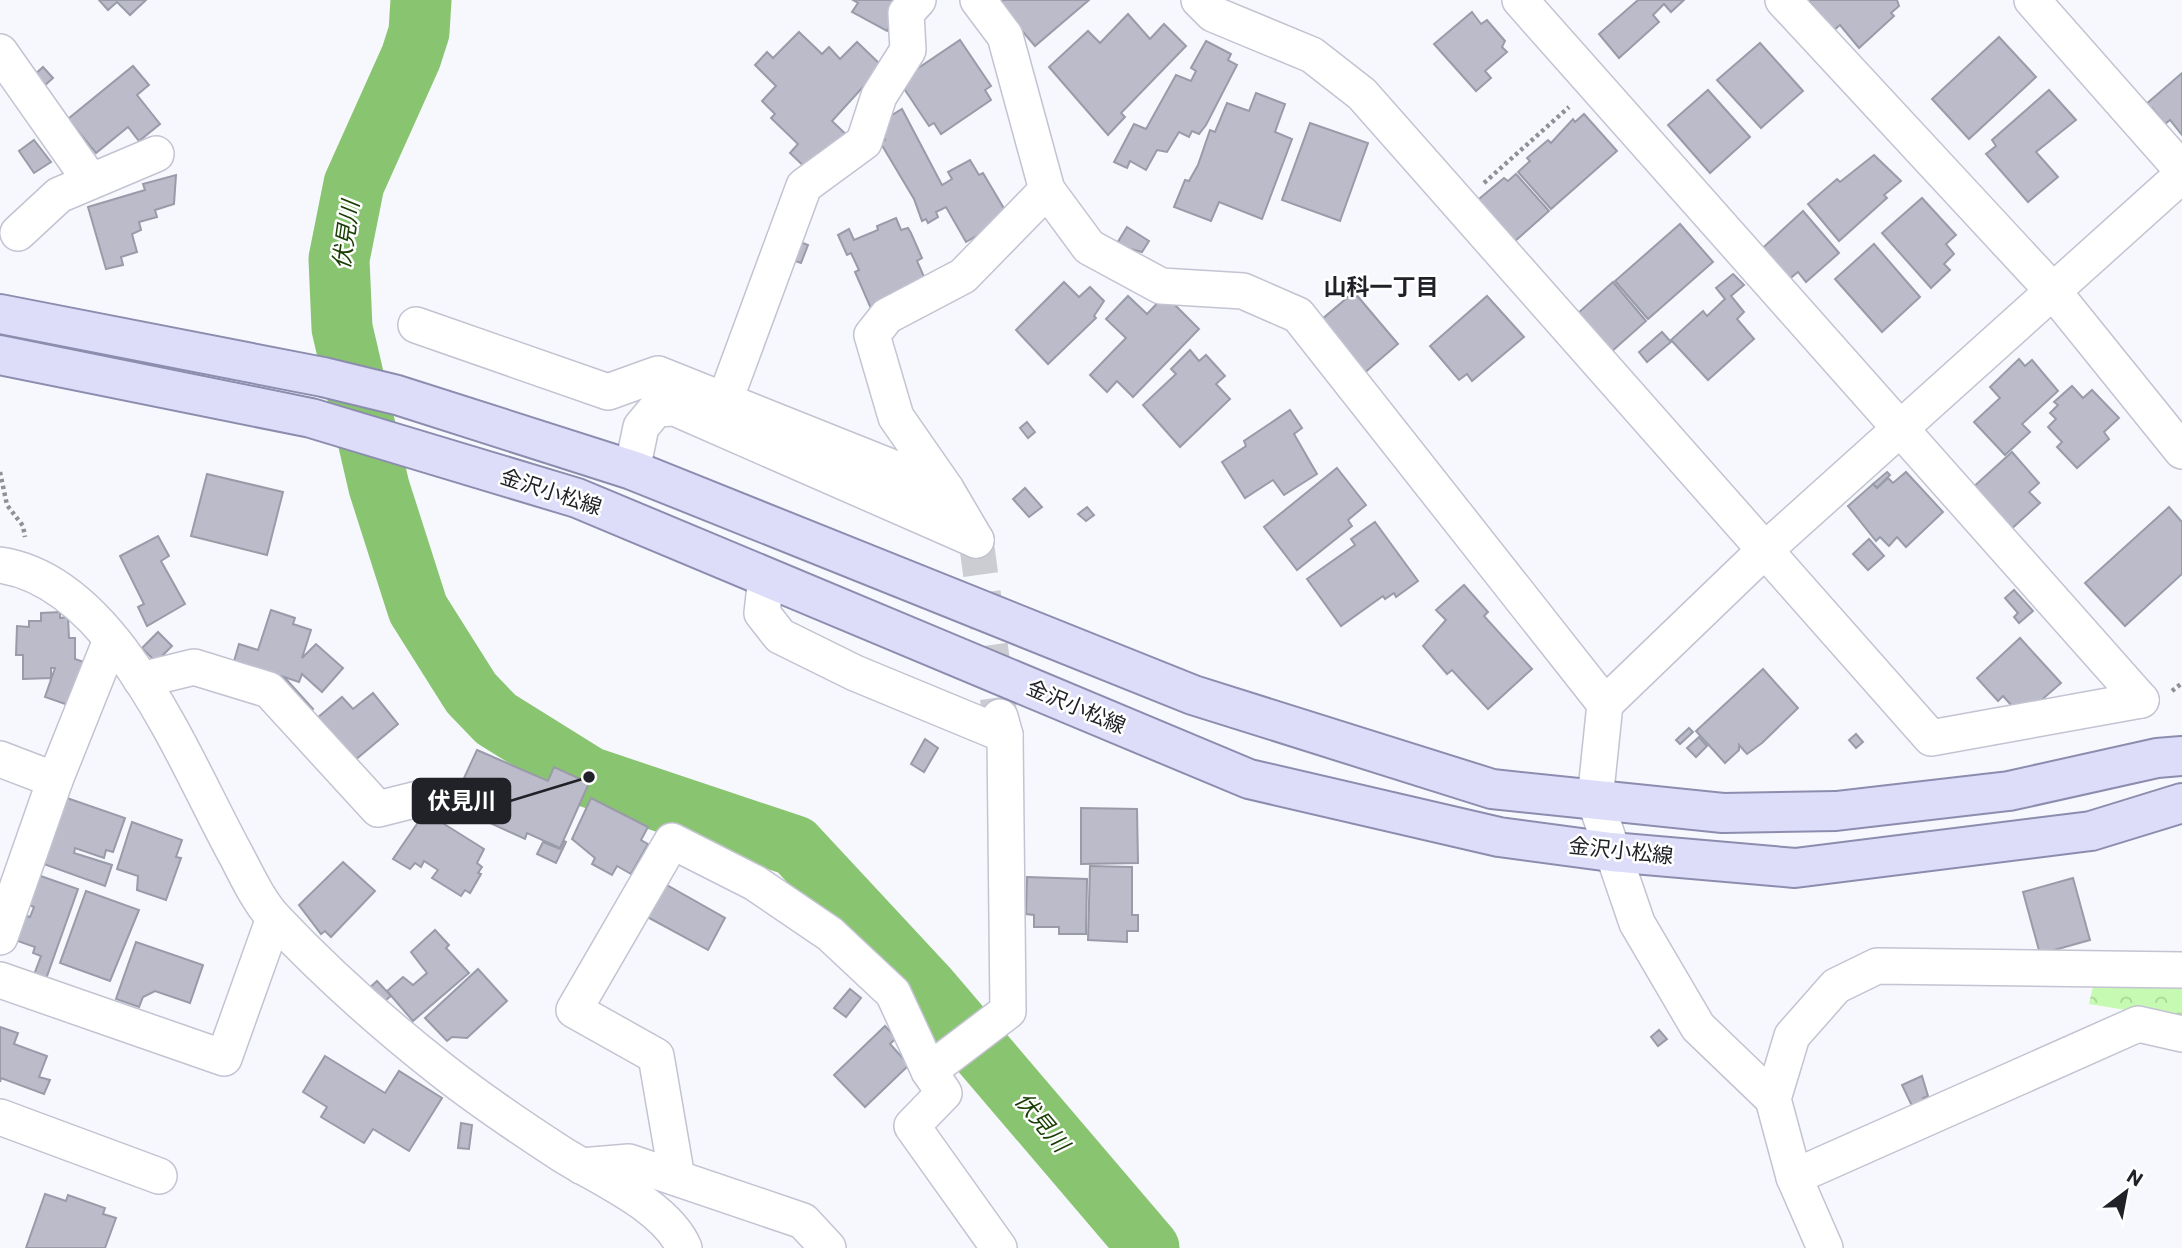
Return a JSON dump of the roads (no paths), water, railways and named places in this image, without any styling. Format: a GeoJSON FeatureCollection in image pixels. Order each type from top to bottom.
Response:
{"type":"FeatureCollection","features":[{"type":"Feature","properties":{"kind":"main road"},"geometry":{"type":"LineString","coordinates":[[0,314],[323,377],[397,396],[632,470],[1193,695],[1492,789],[1723,813],[1836,811],[2009,791],[2157,758],[2182,757]]}},
{"type":"Feature","properties":{"kind":"main road","name":"金沢小松線"},"geometry":{"type":"LineString","coordinates":[[0,355],[334,425],[577,498],[1249,779],[1499,837],[1611,852],[1795,868],[2091,831],[2182,803]]}},
{"type":"Feature","properties":{"kind":"street"},"geometry":{"type":"LineString","coordinates":[[725,400],[804,187],[864,142],[879,96],[908,50],[906,13],[918,0]]}},
{"type":"Feature","properties":{"kind":"street"},"geometry":{"type":"LineString","coordinates":[[978,0],[1004,36],[1047,190],[1088,247],[1161,286],[1242,290],[1298,315],[1605,704]]}},
{"type":"Feature","properties":{"kind":"street"},"geometry":{"type":"LineString","coordinates":[[1199,0],[1213,14],[1312,55],[1362,93],[1931,738],[2141,700],[1520,0]]}},
{"type":"Feature","properties":{"kind":"street"},"geometry":{"type":"LineString","coordinates":[[1783,0],[2052,290],[2182,451]]}},
{"type":"Feature","properties":{"kind":"street"},"geometry":{"type":"LineString","coordinates":[[1825,1248],[1794,1177],[1773,1099],[1698,1027],[1637,923],[1595,800],[1605,704],[1765,550],[2182,173],[2032,0]]}},
{"type":"Feature","properties":{"kind":"street"},"geometry":{"type":"LineString","coordinates":[[0,52],[90,180]]}},
{"type":"Feature","properties":{"kind":"street"},"geometry":{"type":"LineString","coordinates":[[18,233],[59,195],[156,154]]}},
{"type":"Feature","properties":{"kind":"street"},"geometry":{"type":"LineString","coordinates":[[632,470],[641,427],[656,408],[675,408],[976,540],[946,489],[896,417],[872,335],[887,316],[963,276],[1047,190]]}},
{"type":"Feature","properties":{"kind":"street"},"geometry":{"type":"LineString","coordinates":[[416,325],[608,392],[658,374],[946,489]]}},
{"type":"Feature","properties":{"kind":"street"},"geometry":{"type":"LineString","coordinates":[[0,565],[49,581],[92,616],[141,680],[186,754],[254,887],[274,918],[342,986],[444,1071],[581,1166],[644,1203],[680,1238],[684,1248]]}},
{"type":"Feature","properties":{"kind":"street"},"geometry":{"type":"LineString","coordinates":[[766,577],[762,613],[780,636],[855,673],[1002,726],[1008,1011],[929,1071]]}},
{"type":"Feature","properties":{"kind":"street"},"geometry":{"type":"LineString","coordinates":[[0,937],[55,780],[111,640]]}},
{"type":"Feature","properties":{"kind":"street"},"geometry":{"type":"LineString","coordinates":[[141,680],[194,667],[269,690],[378,809],[422,798]]}},
{"type":"Feature","properties":{"kind":"street"},"geometry":{"type":"LineString","coordinates":[[0,759],[55,780]]}},
{"type":"Feature","properties":{"kind":"street"},"geometry":{"type":"LineString","coordinates":[[677,1178],[656,1056],[574,1010],[673,841],[755,883],[830,934],[893,993],[929,1071],[944,1093],[912,1126],[999,1248]]}},
{"type":"Feature","properties":{"kind":"street"},"geometry":{"type":"LineString","coordinates":[[0,980],[224,1058],[274,918]]}},
{"type":"Feature","properties":{"kind":"street"},"geometry":{"type":"LineString","coordinates":[[1773,1099],[1792,1036],[1836,986],[1877,966],[2182,970]]}},
{"type":"Feature","properties":{"kind":"street"},"geometry":{"type":"LineString","coordinates":[[1794,1177],[2138,1024],[2182,1034]]}},
{"type":"Feature","properties":{"kind":"street"},"geometry":{"type":"LineString","coordinates":[[0,1117],[159,1175]]}},
{"type":"Feature","properties":{"kind":"street"},"geometry":{"type":"LineString","coordinates":[[581,1166],[629,1162],[803,1221],[828,1248]]}},
{"type":"Feature","properties":{"kind":"waterway","name":"伏見川"},"geometry":{"type":"LineString","coordinates":[[421,0],[419,32],[411,57],[354,184],[339,259],[342,328],[379,487],[418,609],[471,693],[496,719],[589,777],[795,846],[928,989],[1149,1248]]}},
{"type":"Feature","properties":{"kind":"tunnel"},"geometry":{"type":"LineString","coordinates":[[976,540],[1000,717]]}},
{"type":"Feature","properties":{"kind":"place","name":"伏見川"},"geometry":{"type":"Point","coordinates":[589,777]}},
{"type":"Feature","properties":{"kind":"district","name":"山科一丁目"},"geometry":{"type":"Point","coordinates":[1381,287]}}]}
